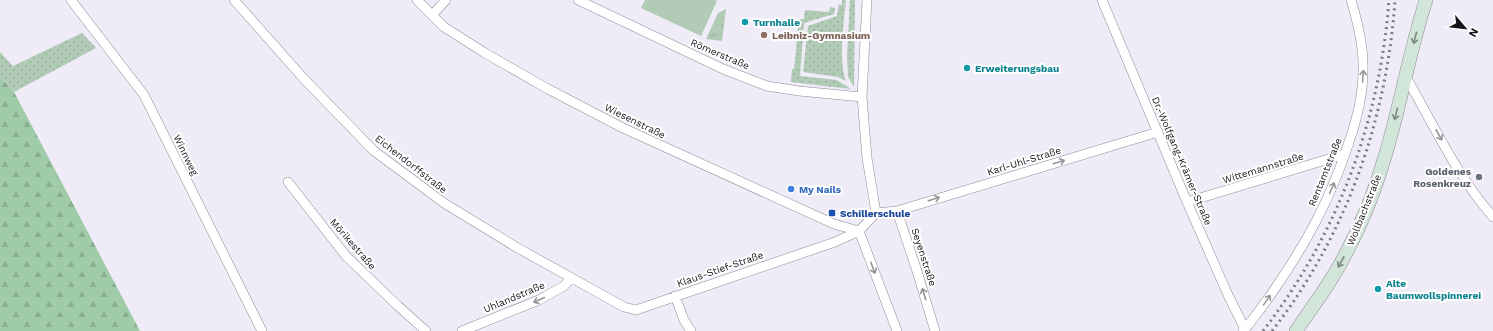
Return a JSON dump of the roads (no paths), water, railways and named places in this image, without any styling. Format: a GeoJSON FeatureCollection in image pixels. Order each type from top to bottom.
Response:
{"type":"FeatureCollection","features":[{"type":"Feature","properties":{"kind":"street","name":"Winnweg"},"geometry":{"type":"LineString","coordinates":[[71,0],[144,95],[262,331]]}},
{"type":"Feature","properties":{"kind":"street","name":"Eichendorffstraße"},"geometry":{"type":"LineString","coordinates":[[234,0],[304,79],[374,151],[444,203],[590,288]]}},
{"type":"Feature","properties":{"kind":"street","name":"Wiesenstraße"},"geometry":{"type":"LineString","coordinates":[[417,0],[444,27],[485,53],[623,128],[834,224],[859,231]]}},
{"type":"Feature","properties":{"kind":"street"},"geometry":{"type":"LineString","coordinates":[[432,16],[446,0]]}},
{"type":"Feature","properties":{"kind":"street","name":"Römerstraße"},"geometry":{"type":"LineString","coordinates":[[578,0],[716,66],[767,86],[799,91],[862,97]]}},
{"type":"Feature","properties":{"kind":"street"},"geometry":{"type":"LineString","coordinates":[[867,0],[862,97],[867,158],[876,213]]}},
{"type":"Feature","properties":{"kind":"street","name":"Dr.-Wolfgang-Krämer-Straße"},"geometry":{"type":"LineString","coordinates":[[1102,0],[1125,58],[1244,330]]}},
{"type":"Feature","properties":{"kind":"street","name":"Rentamtstraße"},"geometry":{"type":"LineString","coordinates":[[1244,330],[1282,279],[1314,227],[1336,180],[1355,124],[1361,98],[1363,71],[1362,44],[1351,0]]}},
{"type":"Feature","properties":{"kind":"street","name":"Wollbachstraße"},"geometry":{"type":"LineString","coordinates":[[1296,331],[1332,277],[1349,248],[1361,222],[1386,154],[1426,0]]}},
{"type":"Feature","properties":{"kind":"street"},"geometry":{"type":"LineString","coordinates":[[1406,76],[1453,160],[1480,202],[1493,217]]}},
{"type":"Feature","properties":{"kind":"street","name":"Karl-Uhl-Straße"},"geometry":{"type":"LineString","coordinates":[[897,211],[1158,132]]}},
{"type":"Feature","properties":{"kind":"street","name":"Wittemannstraße"},"geometry":{"type":"LineString","coordinates":[[1187,202],[1345,154]]}},
{"type":"Feature","properties":{"kind":"street","name":"Mörikestraße"},"geometry":{"type":"LineString","coordinates":[[288,182],[346,256],[426,331]]}},
{"type":"Feature","properties":{"kind":"street"},"geometry":{"type":"LineString","coordinates":[[897,211],[876,213],[859,231],[897,331]]}},
{"type":"Feature","properties":{"kind":"street","name":"Seyenstraße"},"geometry":{"type":"LineString","coordinates":[[897,211],[935,331]]}},
{"type":"Feature","properties":{"kind":"street","name":"Klaus-Stief-Straße"},"geometry":{"type":"LineString","coordinates":[[590,288],[624,307],[636,310],[835,242],[859,231]]}},
{"type":"Feature","properties":{"kind":"street","name":"Uhlandstraße"},"geometry":{"type":"LineString","coordinates":[[462,331],[539,300],[564,286],[571,278]]}},
{"type":"Feature","properties":{"kind":"street"},"geometry":{"type":"LineString","coordinates":[[675,296],[684,320],[691,331]]}},
{"type":"Feature","properties":{"kind":"railway"},"geometry":{"type":"LineString","coordinates":[[1263,331],[1313,256],[1333,216],[1350,175],[1365,133],[1376,89],[1384,45],[1389,0]]}},
{"type":"Feature","properties":{"kind":"railway"},"geometry":{"type":"LineString","coordinates":[[1272,331],[1298,294],[1321,256],[1341,216],[1358,174],[1372,132],[1383,89],[1395,0]]}},
{"type":"Feature","properties":{"kind":"place","name":"Turnhalle"},"geometry":{"type":"Point","coordinates":[745,22]}},
{"type":"Feature","properties":{"kind":"place","name":"Leibniz-Gymnasium"},"geometry":{"type":"Point","coordinates":[764,35]}},
{"type":"Feature","properties":{"kind":"place","name":"Erweiterungsbau"},"geometry":{"type":"Point","coordinates":[967,68]}},
{"type":"Feature","properties":{"kind":"place","name":"Goldenes Rosenkreuz"},"geometry":{"type":"Point","coordinates":[1479,177]}},
{"type":"Feature","properties":{"kind":"place","name":"My Nails"},"geometry":{"type":"Point","coordinates":[791,189]}},
{"type":"Feature","properties":{"kind":"place","name":"Schillerschule"},"geometry":{"type":"Point","coordinates":[832,213]}},
{"type":"Feature","properties":{"kind":"place","name":"Alte Baumwollspinnerei"},"geometry":{"type":"Point","coordinates":[1378,289]}}]}
